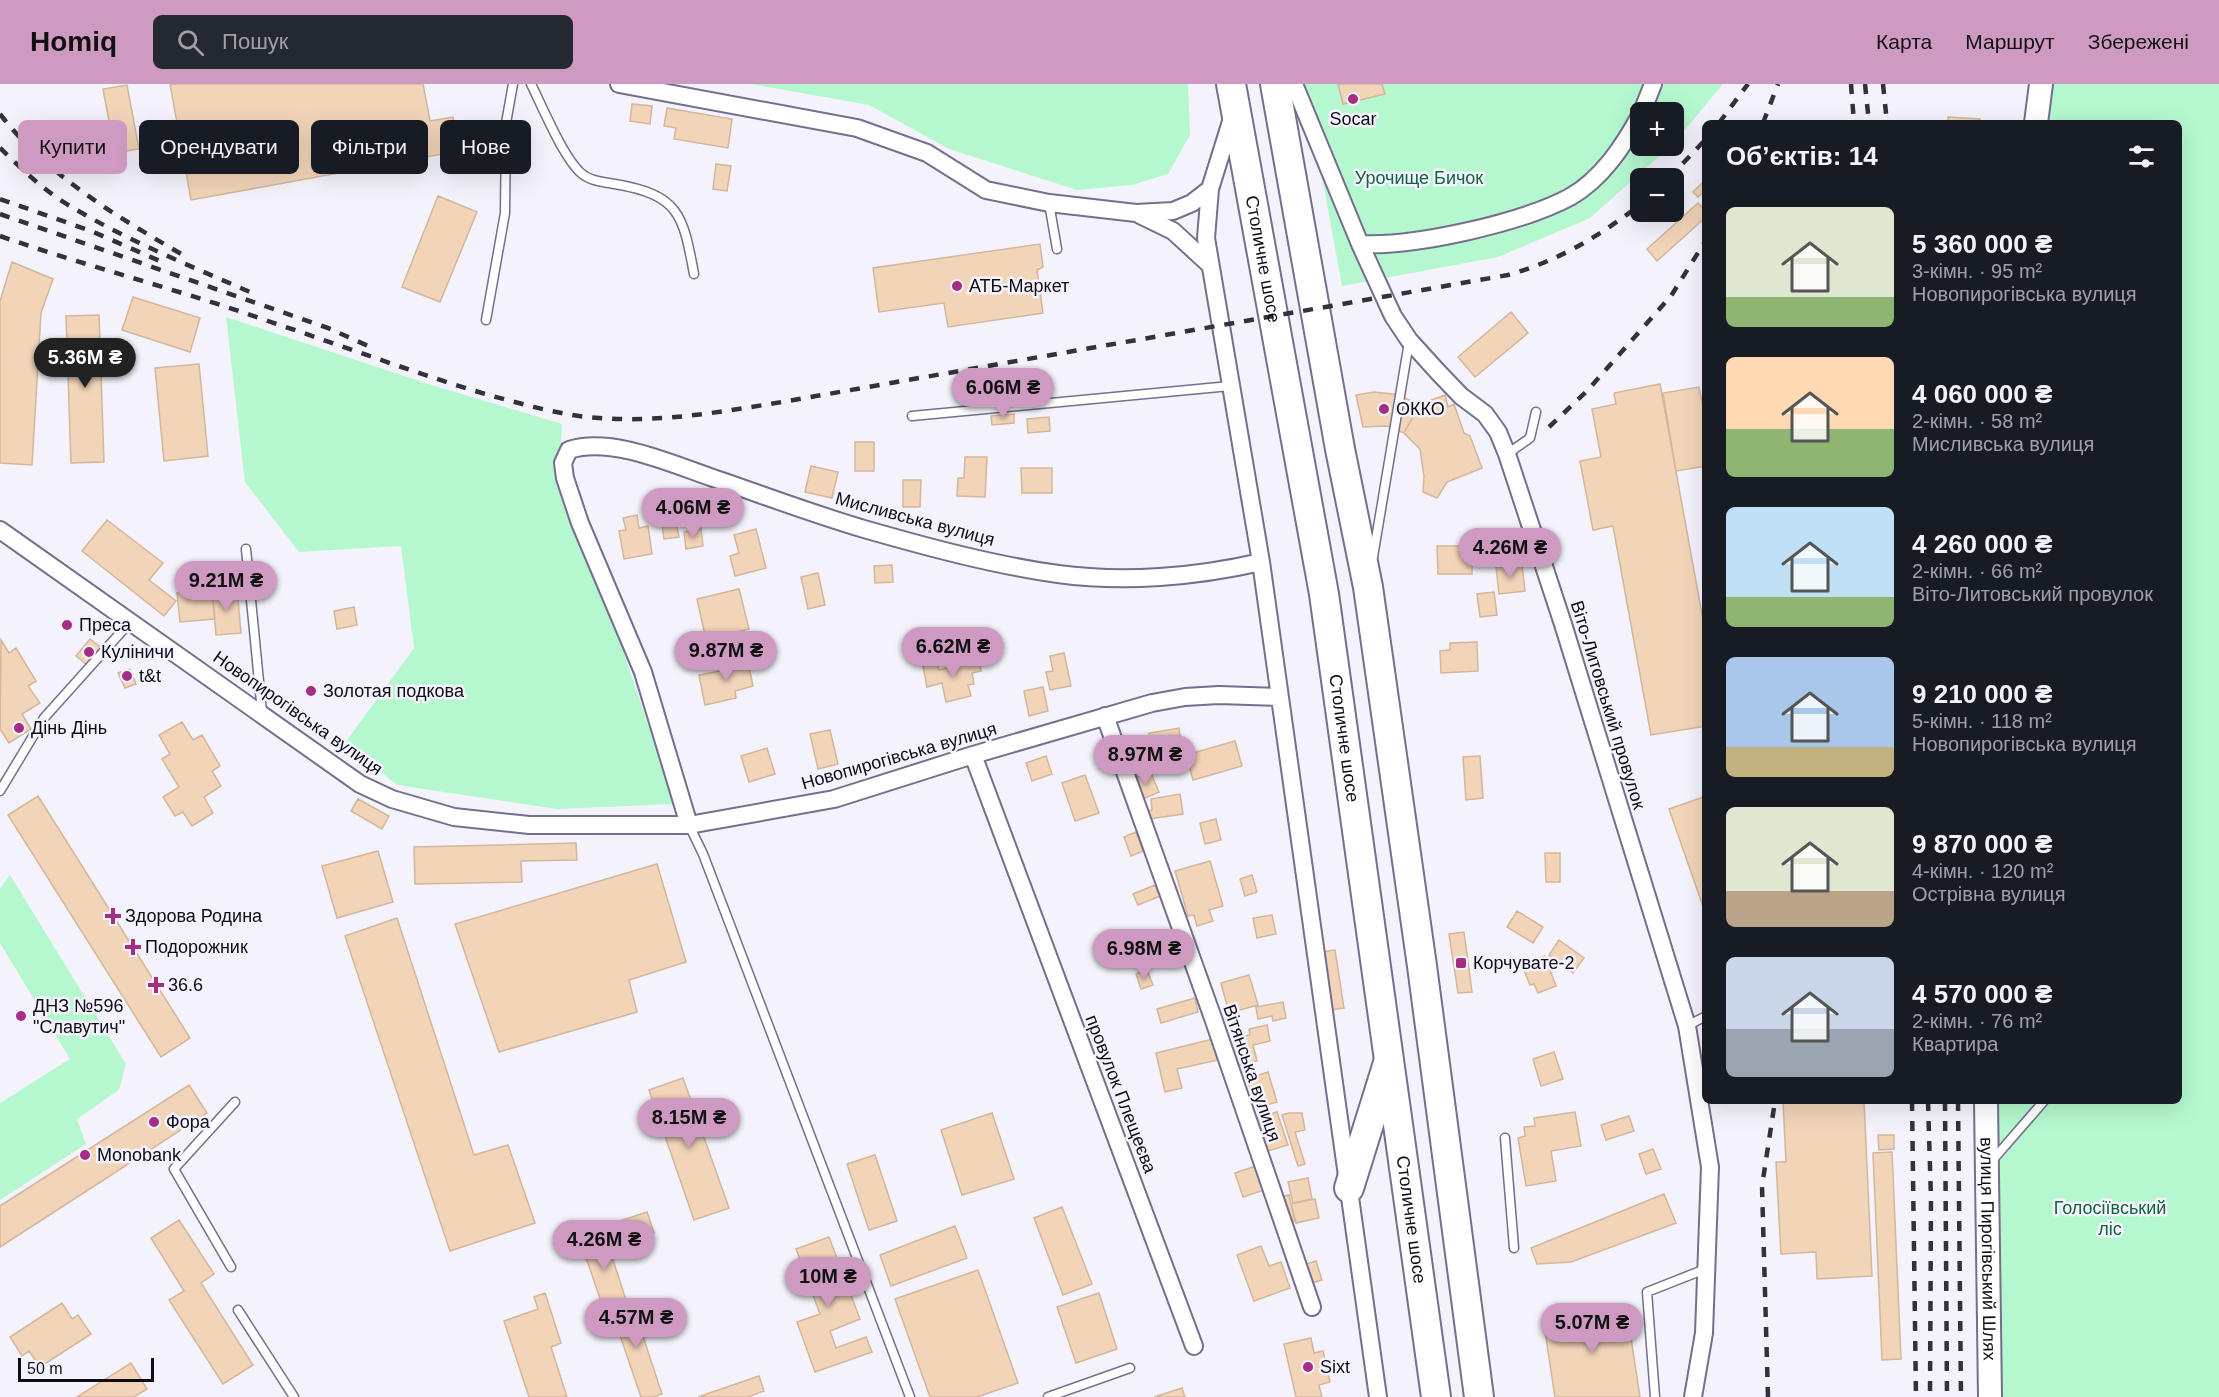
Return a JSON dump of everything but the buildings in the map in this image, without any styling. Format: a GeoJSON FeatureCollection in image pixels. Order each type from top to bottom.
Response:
{"type":"FeatureCollection","features":[{"type":"Feature","properties":{"kind":"highway"},"geometry":{"type":"LineString","coordinates":[[1275,84],[1340,449],[1368,587],[1422,966],[1479,1397]]}},
{"type":"Feature","properties":{"kind":"highway","name":"Столичне шосе"},"geometry":{"type":"LineString","coordinates":[[1233,96],[1324,594],[1436,1397]]}},
{"type":"Feature","properties":{"kind":"highway"},"geometry":{"type":"LineString","coordinates":[[1349,1188],[1390,1055]]}},
{"type":"Feature","properties":{"kind":"street"},"geometry":{"type":"LineString","coordinates":[[619,84],[857,128],[927,153],[987,190],[1049,203],[1136,213],[1173,211],[1192,203],[1210,189]]}},
{"type":"Feature","properties":{"kind":"street","name":"Віто-Литовський провулок"},"geometry":{"type":"LineString","coordinates":[[1294,84],[1360,244],[1393,316],[1409,340],[1461,396],[1485,414],[1507,454],[1563,624],[1687,1026],[1710,1167],[1704,1333],[1693,1397]]}},
{"type":"Feature","properties":{"kind":"street"},"geometry":{"type":"LineString","coordinates":[[1646,102],[1653,84]]}},
{"type":"Feature","properties":{"kind":"street"},"geometry":{"type":"LineString","coordinates":[[2036,120],[2041,84]]}},
{"type":"Feature","properties":{"kind":"street"},"geometry":{"type":"LineString","coordinates":[[1233,96],[1210,189],[1206,238],[1261,562],[1378,1397]]}},
{"type":"Feature","properties":{"kind":"street"},"geometry":{"type":"LineString","coordinates":[[1360,244],[1434,238],[1529,213],[1571,196],[1598,176],[1624,145],[1630,134]]}},
{"type":"Feature","properties":{"kind":"street"},"geometry":{"type":"LineString","coordinates":[[1136,213],[1173,231],[1209,264]]}},
{"type":"Feature","properties":{"kind":"street","name":"Мисливська вулиця"},"geometry":{"type":"LineString","coordinates":[[689,825],[643,672],[580,523],[563,463],[569,450],[583,445],[639,453],[863,529],[979,558],[1058,574],[1132,578],[1239,567],[1261,562]]}},
{"type":"Feature","properties":{"kind":"street","name":"Новопирогівська вулиця"},"geometry":{"type":"LineString","coordinates":[[0,530],[262,712],[360,784],[392,799],[454,817],[529,825],[689,825],[834,799],[1105,716],[1185,697],[1280,697]]}},
{"type":"Feature","properties":{"kind":"street","name":"Вітянська вулиця"},"geometry":{"type":"LineString","coordinates":[[1105,716],[1213,1018],[1311,1307]]}},
{"type":"Feature","properties":{"kind":"street","name":"провулок Плещеєва"},"geometry":{"type":"LineString","coordinates":[[973,755],[1194,1346]]}},
{"type":"Feature","properties":{"kind":"street","name":"вулиця Пирогівський Шлях"},"geometry":{"type":"LineString","coordinates":[[1986,1104],[1990,1397]]}},
{"type":"Feature","properties":{"kind":"lane"},"geometry":{"type":"LineString","coordinates":[[486,320],[506,213],[506,123],[513,84]]}},
{"type":"Feature","properties":{"kind":"lane"},"geometry":{"type":"LineString","coordinates":[[531,84],[554,131],[580,172],[596,181],[637,188],[662,196],[678,216],[687,235],[694,274]]}},
{"type":"Feature","properties":{"kind":"lane"},"geometry":{"type":"LineString","coordinates":[[1049,203],[1057,249]]}},
{"type":"Feature","properties":{"kind":"lane"},"geometry":{"type":"LineString","coordinates":[[1368,587],[1398,421],[1409,340]]}},
{"type":"Feature","properties":{"kind":"lane"},"geometry":{"type":"LineString","coordinates":[[912,416],[1230,386]]}},
{"type":"Feature","properties":{"kind":"lane"},"geometry":{"type":"LineString","coordinates":[[1507,454],[1530,438],[1536,412]]}},
{"type":"Feature","properties":{"kind":"lane"},"geometry":{"type":"LineString","coordinates":[[246,549],[262,712]]}},
{"type":"Feature","properties":{"kind":"lane"},"geometry":{"type":"LineString","coordinates":[[0,791],[44,718],[131,620]]}},
{"type":"Feature","properties":{"kind":"lane"},"geometry":{"type":"LineString","coordinates":[[689,825],[703,854],[910,1397]]}},
{"type":"Feature","properties":{"kind":"lane"},"geometry":{"type":"LineString","coordinates":[[1687,1026],[1702,1018]]}},
{"type":"Feature","properties":{"kind":"lane"},"geometry":{"type":"LineString","coordinates":[[231,1267],[174,1169],[235,1102]]}},
{"type":"Feature","properties":{"kind":"lane"},"geometry":{"type":"LineString","coordinates":[[1987,1166],[2041,1104]]}},
{"type":"Feature","properties":{"kind":"lane"},"geometry":{"type":"LineString","coordinates":[[1505,1138],[1514,1248]]}},
{"type":"Feature","properties":{"kind":"lane"},"geometry":{"type":"LineString","coordinates":[[1655,1397],[1647,1292],[1708,1268]]}},
{"type":"Feature","properties":{"kind":"lane"},"geometry":{"type":"LineString","coordinates":[[238,1310],[294,1397]]}},
{"type":"Feature","properties":{"kind":"lane"},"geometry":{"type":"LineString","coordinates":[[1048,1397],[1130,1368]]}},
{"type":"Feature","properties":{"kind":"green space"},"geometry":{"type":"Polygon","coordinates":[[[751,84],[1188,84],[1190,135],[1168,174],[1132,185],[1077,190],[949,149],[869,105],[751,84]]]}},
{"type":"Feature","properties":{"kind":"green space","name":"Урочище Бичок"},"geometry":{"type":"Polygon","coordinates":[[[1305,84],[1723,84],[1684,131],[1684,102],[1630,102],[1630,156],[1660,156],[1646,168],[1630,168],[1630,182],[1590,218],[1498,257],[1342,286],[1305,84]]]}},
{"type":"Feature","properties":{"kind":"green space","name":"Голосіївський ліс"},"geometry":{"type":"Polygon","coordinates":[[[2053,84],[2219,84],[2219,1397],[1995,1397],[1987,1122],[1999,1119],[1999,1104],[2182,1104],[2182,120],[2048,120],[2053,84]]]}},
{"type":"Feature","properties":{"kind":"green space"},"geometry":{"type":"Polygon","coordinates":[[[226,317],[425,383],[562,424],[560,465],[675,804],[557,809],[397,785],[345,743],[414,648],[401,546],[299,552],[245,482],[226,317]]]}},
{"type":"Feature","properties":{"kind":"green space"},"geometry":{"type":"Polygon","coordinates":[[[10,875],[126,1064],[119,1090],[77,1119],[86,1144],[0,1200],[0,1103],[70,1059],[0,943],[0,889],[10,875]]]}},
{"type":"Feature","properties":{"kind":"railway"},"geometry":{"type":"LineString","coordinates":[[1721,120],[1748,84]]}},
{"type":"Feature","properties":{"kind":"railway"},"geometry":{"type":"LineString","coordinates":[[1764,120],[1778,84]]}},
{"type":"Feature","properties":{"kind":"railway"},"geometry":{"type":"LineString","coordinates":[[1851,84],[1854,120]]}},
{"type":"Feature","properties":{"kind":"railway"},"geometry":{"type":"LineString","coordinates":[[1865,84],[1869,120]]}},
{"type":"Feature","properties":{"kind":"railway"},"geometry":{"type":"LineString","coordinates":[[1883,84],[1887,120]]}},
{"type":"Feature","properties":{"kind":"railway"},"geometry":{"type":"LineString","coordinates":[[0,114],[39,157],[61,176],[108,210],[183,255]]}},
{"type":"Feature","properties":{"kind":"railway"},"geometry":{"type":"LineString","coordinates":[[1678,168],[1702,143]]}},
{"type":"Feature","properties":{"kind":"railway"},"geometry":{"type":"LineString","coordinates":[[0,148],[51,194],[92,219],[252,293]]}},
{"type":"Feature","properties":{"kind":"railway"},"geometry":{"type":"LineString","coordinates":[[0,199],[91,231],[162,262]]}},
{"type":"Feature","properties":{"kind":"railway"},"geometry":{"type":"LineString","coordinates":[[0,236],[235,310],[492,396],[572,415],[646,419],[741,409],[1508,275],[1562,255],[1630,212]]}},
{"type":"Feature","properties":{"kind":"railway"},"geometry":{"type":"LineString","coordinates":[[0,214],[328,328],[375,349]]}},
{"type":"Feature","properties":{"kind":"railway"},"geometry":{"type":"LineString","coordinates":[[1549,427],[1587,391],[1671,296],[1702,246]]}},
{"type":"Feature","properties":{"kind":"railway"},"geometry":{"type":"LineString","coordinates":[[1768,1397],[1762,1186],[1775,1104]]}},
{"type":"Feature","properties":{"kind":"railway"},"geometry":{"type":"LineString","coordinates":[[1912,1104],[1916,1397]]}},
{"type":"Feature","properties":{"kind":"railway"},"geometry":{"type":"LineString","coordinates":[[1928,1104],[1931,1199],[1930,1397]]}},
{"type":"Feature","properties":{"kind":"railway"},"geometry":{"type":"LineString","coordinates":[[1945,1104],[1947,1397]]}},
{"type":"Feature","properties":{"kind":"railway"},"geometry":{"type":"LineString","coordinates":[[1958,1104],[1961,1397]]}},
{"type":"Feature","properties":{"kind":"place","name":"Socar"},"geometry":{"type":"Point","coordinates":[1353,99]}},
{"type":"Feature","properties":{"kind":"place","name":"АТБ-Маркет"},"geometry":{"type":"Point","coordinates":[957,286]}},
{"type":"Feature","properties":{"kind":"place","name":"ОККО"},"geometry":{"type":"Point","coordinates":[1384,409]}},
{"type":"Feature","properties":{"kind":"place","name":"Преса"},"geometry":{"type":"Point","coordinates":[67,625]}},
{"type":"Feature","properties":{"kind":"place","name":"Куліничи"},"geometry":{"type":"Point","coordinates":[89,652]}},
{"type":"Feature","properties":{"kind":"place","name":"t&t"},"geometry":{"type":"Point","coordinates":[127,676]}},
{"type":"Feature","properties":{"kind":"place","name":"Золотая подкова"},"geometry":{"type":"Point","coordinates":[311,691]}},
{"type":"Feature","properties":{"kind":"place","name":"Дінь Дінь"},"geometry":{"type":"Point","coordinates":[19,728]}},
{"type":"Feature","properties":{"kind":"place","name":"Здорова Родина"},"geometry":{"type":"Point","coordinates":[113,916]}},
{"type":"Feature","properties":{"kind":"place","name":"Подорожник"},"geometry":{"type":"Point","coordinates":[133,947]}},
{"type":"Feature","properties":{"kind":"place","name":"Корчувате-2"},"geometry":{"type":"Point","coordinates":[1461,963]}},
{"type":"Feature","properties":{"kind":"place","name":"36.6"},"geometry":{"type":"Point","coordinates":[156,985]}},
{"type":"Feature","properties":{"kind":"place","name":"ДНЗ №596 \"Славутич\""},"geometry":{"type":"Point","coordinates":[21,1016]}},
{"type":"Feature","properties":{"kind":"place","name":"Фора"},"geometry":{"type":"Point","coordinates":[154,1122]}},
{"type":"Feature","properties":{"kind":"place","name":"Monobank"},"geometry":{"type":"Point","coordinates":[85,1155]}},
{"type":"Feature","properties":{"kind":"place","name":"Sixt"},"geometry":{"type":"Point","coordinates":[1308,1367]}}]}
